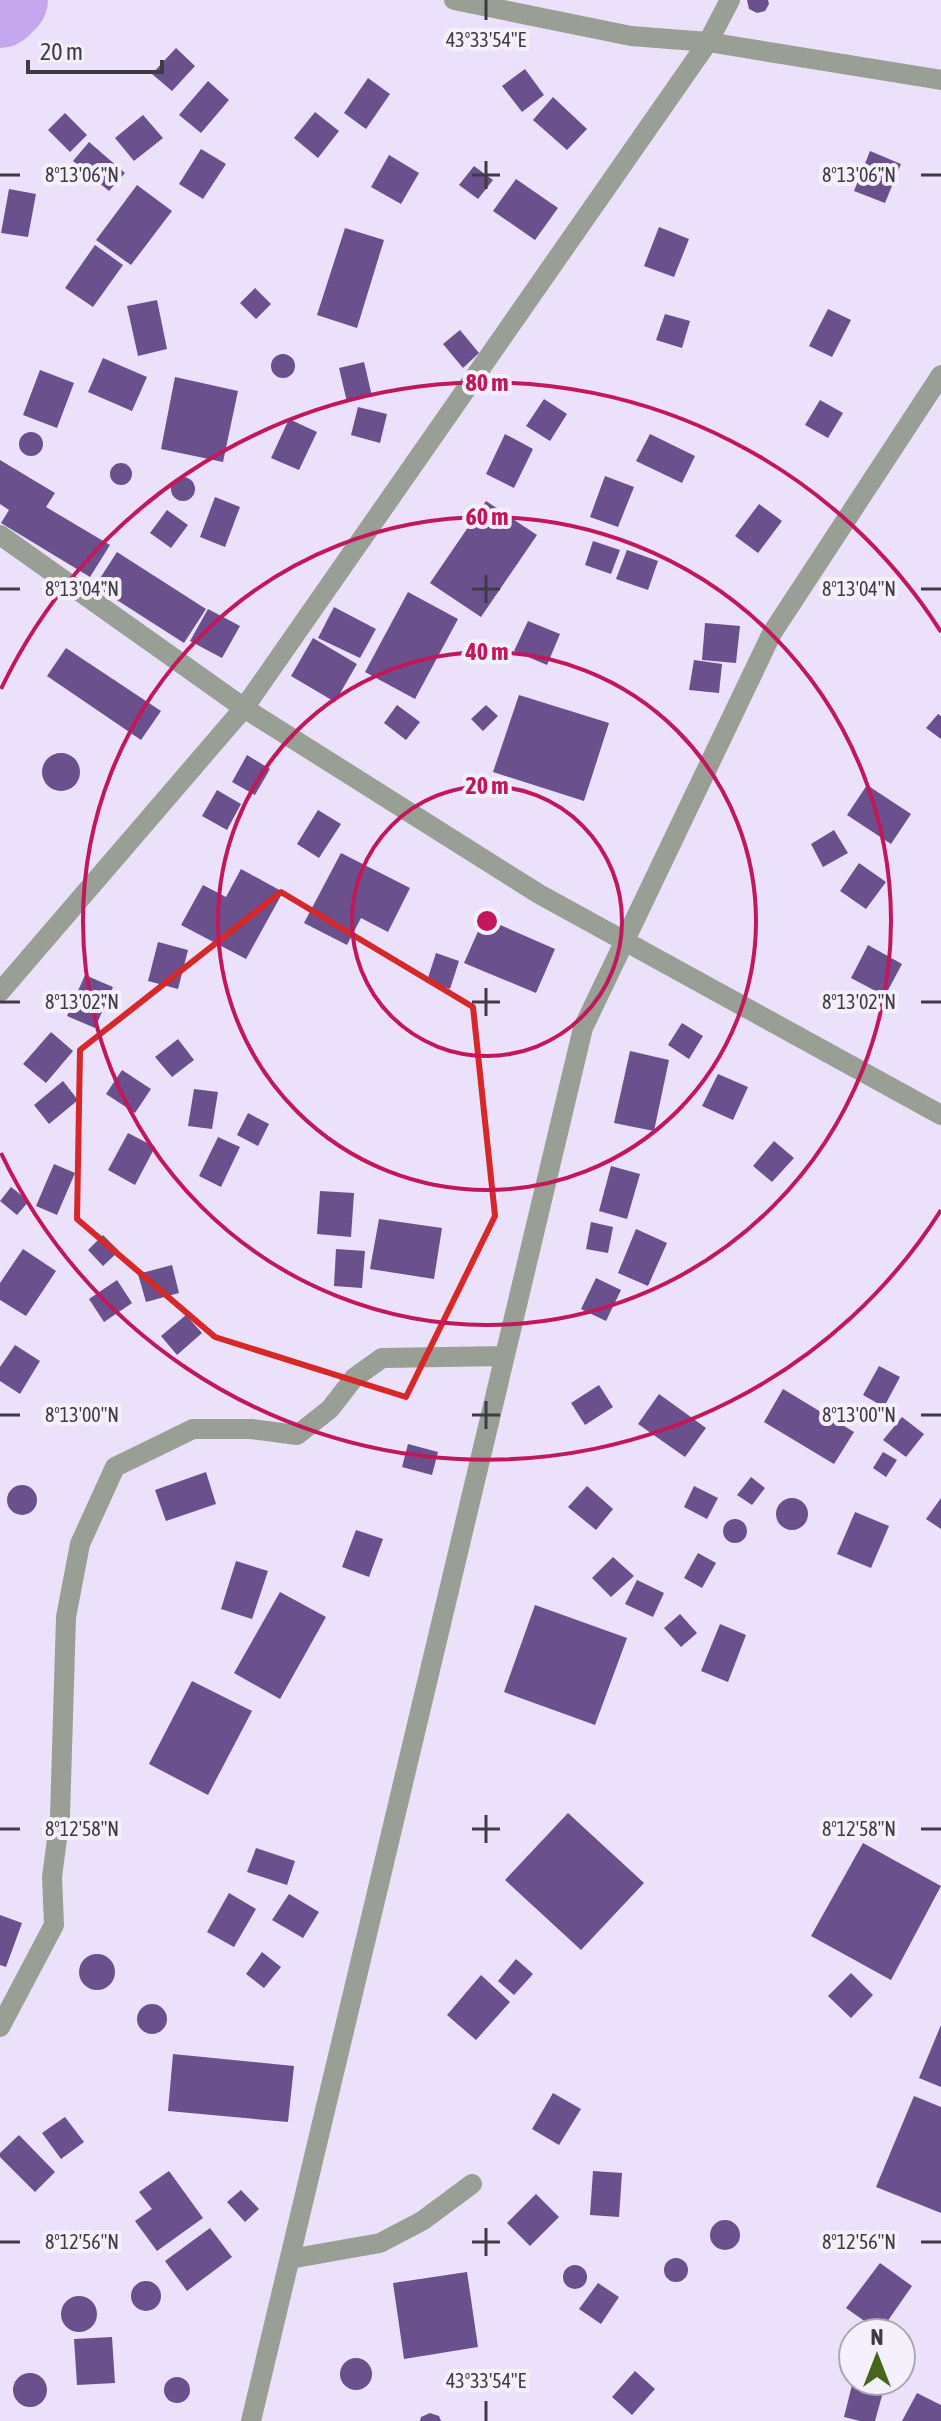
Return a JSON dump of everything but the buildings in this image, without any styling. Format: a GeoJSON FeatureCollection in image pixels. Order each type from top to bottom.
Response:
{"type":"FeatureCollection","features":[{"type":"Feature","properties":{"kind":"street"},"geometry":{"type":"LineString","coordinates":[[454,0],[631,36],[708,42],[941,80]]}},
{"type":"Feature","properties":{"kind":"street"},"geometry":{"type":"LineString","coordinates":[[0,992],[244,708],[708,42],[730,0]]}},
{"type":"Feature","properties":{"kind":"street"},"geometry":{"type":"LineString","coordinates":[[251,2421],[583,1028],[772,633],[941,375]]}},
{"type":"Feature","properties":{"kind":"street"},"geometry":{"type":"LineString","coordinates":[[0,535],[244,708],[539,894],[941,1115]]}},
{"type":"Feature","properties":{"kind":"street"},"geometry":{"type":"LineString","coordinates":[[0,2027],[54,1925],[52,1877],[60,1816],[66,1617],[80,1544],[115,1467],[193,1429],[251,1429],[297,1435],[330,1409],[354,1378],[382,1358],[505,1356]]}},
{"type":"Feature","properties":{"kind":"street"},"geometry":{"type":"LineString","coordinates":[[290,2259],[380,2243],[422,2221],[472,2184]]}},
{"type":"Feature","properties":{"kind":"highlighted area"},"geometry":{"type":"Polygon","coordinates":[[[281,892],[473,1007],[495,1216],[406,1397],[215,1337],[77,1219],[80,1050],[281,892]]]}},
{"type":"Feature","properties":{"kind":"waterway"},"geometry":{"type":"LineString","coordinates":[[0,8],[8,0]]}}]}
